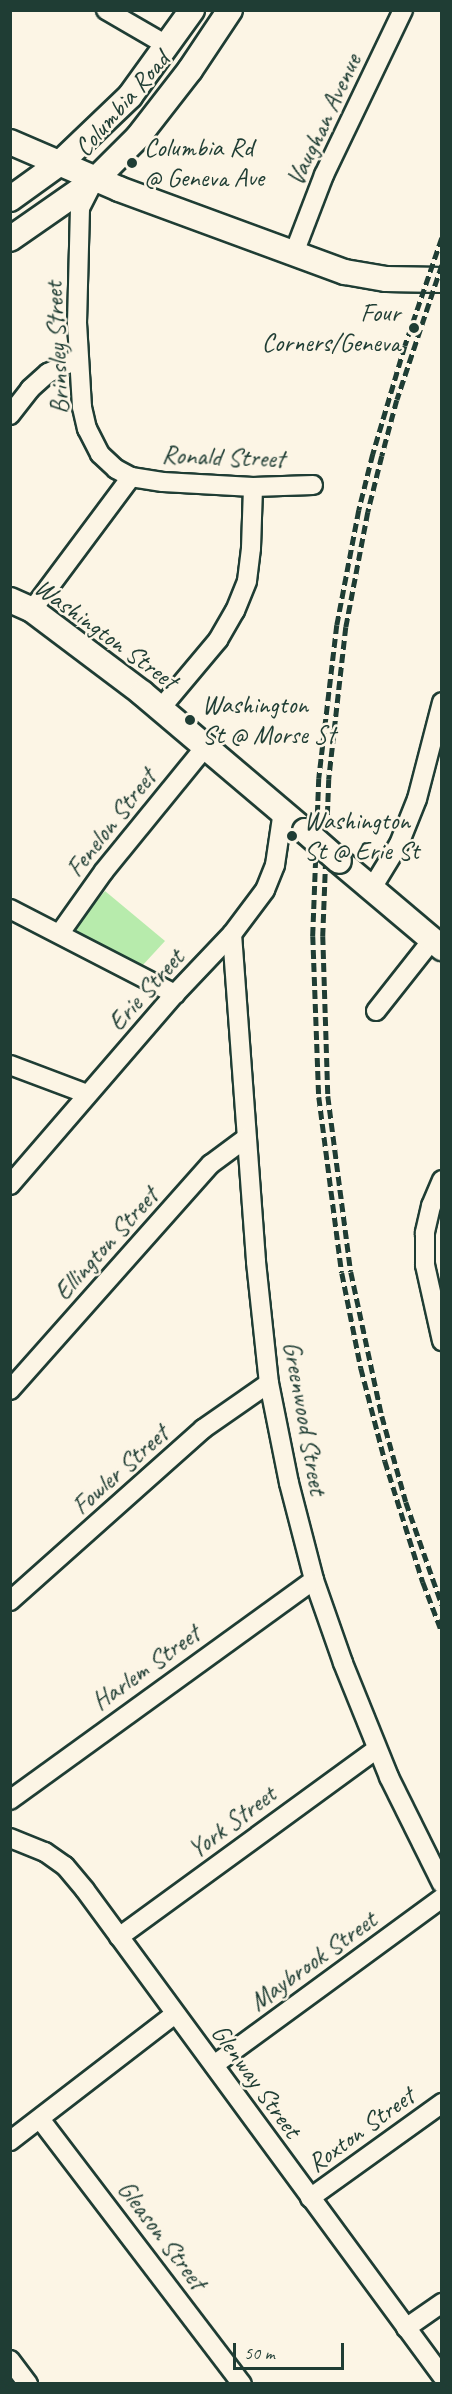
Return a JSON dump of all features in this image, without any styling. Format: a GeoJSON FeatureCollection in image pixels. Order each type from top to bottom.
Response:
{"type":"FeatureCollection","features":[{"type":"Feature","properties":{"kind":"main road","name":"Columbia Road"},"geometry":{"type":"LineString","coordinates":[[10,199],[60,164],[130,96],[192,10]]}},
{"type":"Feature","properties":{"kind":"main road","name":"Columbia Road"},"geometry":{"type":"LineString","coordinates":[[10,239],[95,180],[138,137],[190,70],[230,10]]}},
{"type":"Feature","properties":{"kind":"main road"},"geometry":{"type":"LineString","coordinates":[[10,142],[95,180],[294,253],[364,276],[441,280]]}},
{"type":"Feature","properties":{"kind":"main road","name":"Washington Street"},"geometry":{"type":"LineString","coordinates":[[10,600],[32,610],[161,708],[437,944]]}},
{"type":"Feature","properties":{"kind":"street"},"geometry":{"type":"LineString","coordinates":[[106,10],[168,46]]}},
{"type":"Feature","properties":{"kind":"street","name":"Vaughan Avenue"},"geometry":{"type":"LineString","coordinates":[[294,253],[324,175],[403,10]]}},
{"type":"Feature","properties":{"kind":"street","name":"Brinsley Street"},"geometry":{"type":"LineString","coordinates":[[95,180],[80,208],[78,359],[82,407],[87,429],[100,454],[116,469],[131,477]]}},
{"type":"Feature","properties":{"kind":"street"},"geometry":{"type":"LineString","coordinates":[[10,415],[48,373],[78,359]]}},
{"type":"Feature","properties":{"kind":"street"},"geometry":{"type":"LineString","coordinates":[[32,610],[131,477]]}},
{"type":"Feature","properties":{"kind":"street","name":"Ronald Street"},"geometry":{"type":"LineString","coordinates":[[131,477],[163,482],[253,487],[313,485]]}},
{"type":"Feature","properties":{"kind":"street"},"geometry":{"type":"LineString","coordinates":[[161,708],[218,640],[235,610],[247,581],[251,548],[253,487]]}},
{"type":"Feature","properties":{"kind":"street"},"geometry":{"type":"LineString","coordinates":[[372,888],[399,844],[417,799],[441,702]]}},
{"type":"Feature","properties":{"kind":"street","name":"Fenelon Street"},"geometry":{"type":"LineString","coordinates":[[60,933],[104,871],[205,747]]}},
{"type":"Feature","properties":{"kind":"street","name":"Erie Street"},"geometry":{"type":"LineString","coordinates":[[10,1185],[175,994],[232,934],[265,890],[274,865],[283,811]]}},
{"type":"Feature","properties":{"kind":"street"},"geometry":{"type":"LineString","coordinates":[[10,909],[175,994]]}},
{"type":"Feature","properties":{"kind":"street","name":"Greenwood Street"},"geometry":{"type":"LineString","coordinates":[[232,934],[236,959],[246,1138],[269,1383],[289,1483],[314,1580],[377,1749],[441,1884]]}},
{"type":"Feature","properties":{"kind":"street"},"geometry":{"type":"LineString","coordinates":[[376,1011],[437,944]]}},
{"type":"Feature","properties":{"kind":"street"},"geometry":{"type":"LineString","coordinates":[[10,1065],[87,1094]]}},
{"type":"Feature","properties":{"kind":"street","name":"Ellington Street"},"geometry":{"type":"LineString","coordinates":[[10,1390],[211,1164],[246,1138]]}},
{"type":"Feature","properties":{"kind":"street"},"geometry":{"type":"LineString","coordinates":[[441,1180],[431,1206],[425,1233],[425,1265],[441,1341]]}},
{"type":"Feature","properties":{"kind":"street","name":"Fowler Street"},"geometry":{"type":"LineString","coordinates":[[10,1601],[203,1429],[269,1383]]}},
{"type":"Feature","properties":{"kind":"street","name":"Harlem Street"},"geometry":{"type":"LineString","coordinates":[[10,1800],[314,1580]]}},
{"type":"Feature","properties":{"kind":"street","name":"York Street"},"geometry":{"type":"LineString","coordinates":[[118,1937],[345,1769],[377,1749]]}},
{"type":"Feature","properties":{"kind":"street","name":"Glenway Street"},"geometry":{"type":"LineString","coordinates":[[10,1838],[45,1852],[65,1866],[214,2065],[441,2376]]}},
{"type":"Feature","properties":{"kind":"street","name":"Maybrook Street"},"geometry":{"type":"LineString","coordinates":[[214,2065],[441,1898]]}},
{"type":"Feature","properties":{"kind":"street"},"geometry":{"type":"LineString","coordinates":[[10,2141],[176,2014]]}},
{"type":"Feature","properties":{"kind":"street","name":"Roxton Street"},"geometry":{"type":"LineString","coordinates":[[310,2198],[441,2103]]}},
{"type":"Feature","properties":{"kind":"street","name":"Gleason Street"},"geometry":{"type":"LineString","coordinates":[[40,2119],[242,2384]]}},
{"type":"Feature","properties":{"kind":"street"},"geometry":{"type":"LineString","coordinates":[[406,2328],[441,2303]]}},
{"type":"Feature","properties":{"kind":"street"},"geometry":{"type":"LineString","coordinates":[[10,2360],[28,2384]]}},
{"type":"Feature","properties":{"kind":"green space"},"geometry":{"type":"Polygon","coordinates":[[[105,891],[165,941],[142,966],[72,931],[105,891]]]}},
{"type":"Feature","properties":{"kind":"railway"},"geometry":{"type":"LineString","coordinates":[[442,238],[405,346],[373,454],[359,510],[337,625],[319,778],[313,936],[319,1097],[342,1273],[361,1368],[385,1461],[423,1582],[442,1632]]}},
{"type":"Feature","properties":{"kind":"railway"},"geometry":{"type":"LineString","coordinates":[[442,265],[397,400],[382,456],[368,512],[346,627],[329,779],[323,936],[328,1096],[351,1272],[382,1416],[406,1502],[442,1605]]}},
{"type":"Feature","properties":{"kind":"place","name":"Columbia Rd @ Geneva Ave"},"geometry":{"type":"Point","coordinates":[132,163]}},
{"type":"Feature","properties":{"kind":"place","name":"Four Corners/Geneva"},"geometry":{"type":"Point","coordinates":[414,328]}},
{"type":"Feature","properties":{"kind":"place","name":"Washington St @ Morse St"},"geometry":{"type":"Point","coordinates":[190,720]}},
{"type":"Feature","properties":{"kind":"place","name":"Washington St @ Erie St"},"geometry":{"type":"Point","coordinates":[292,836]}}]}
